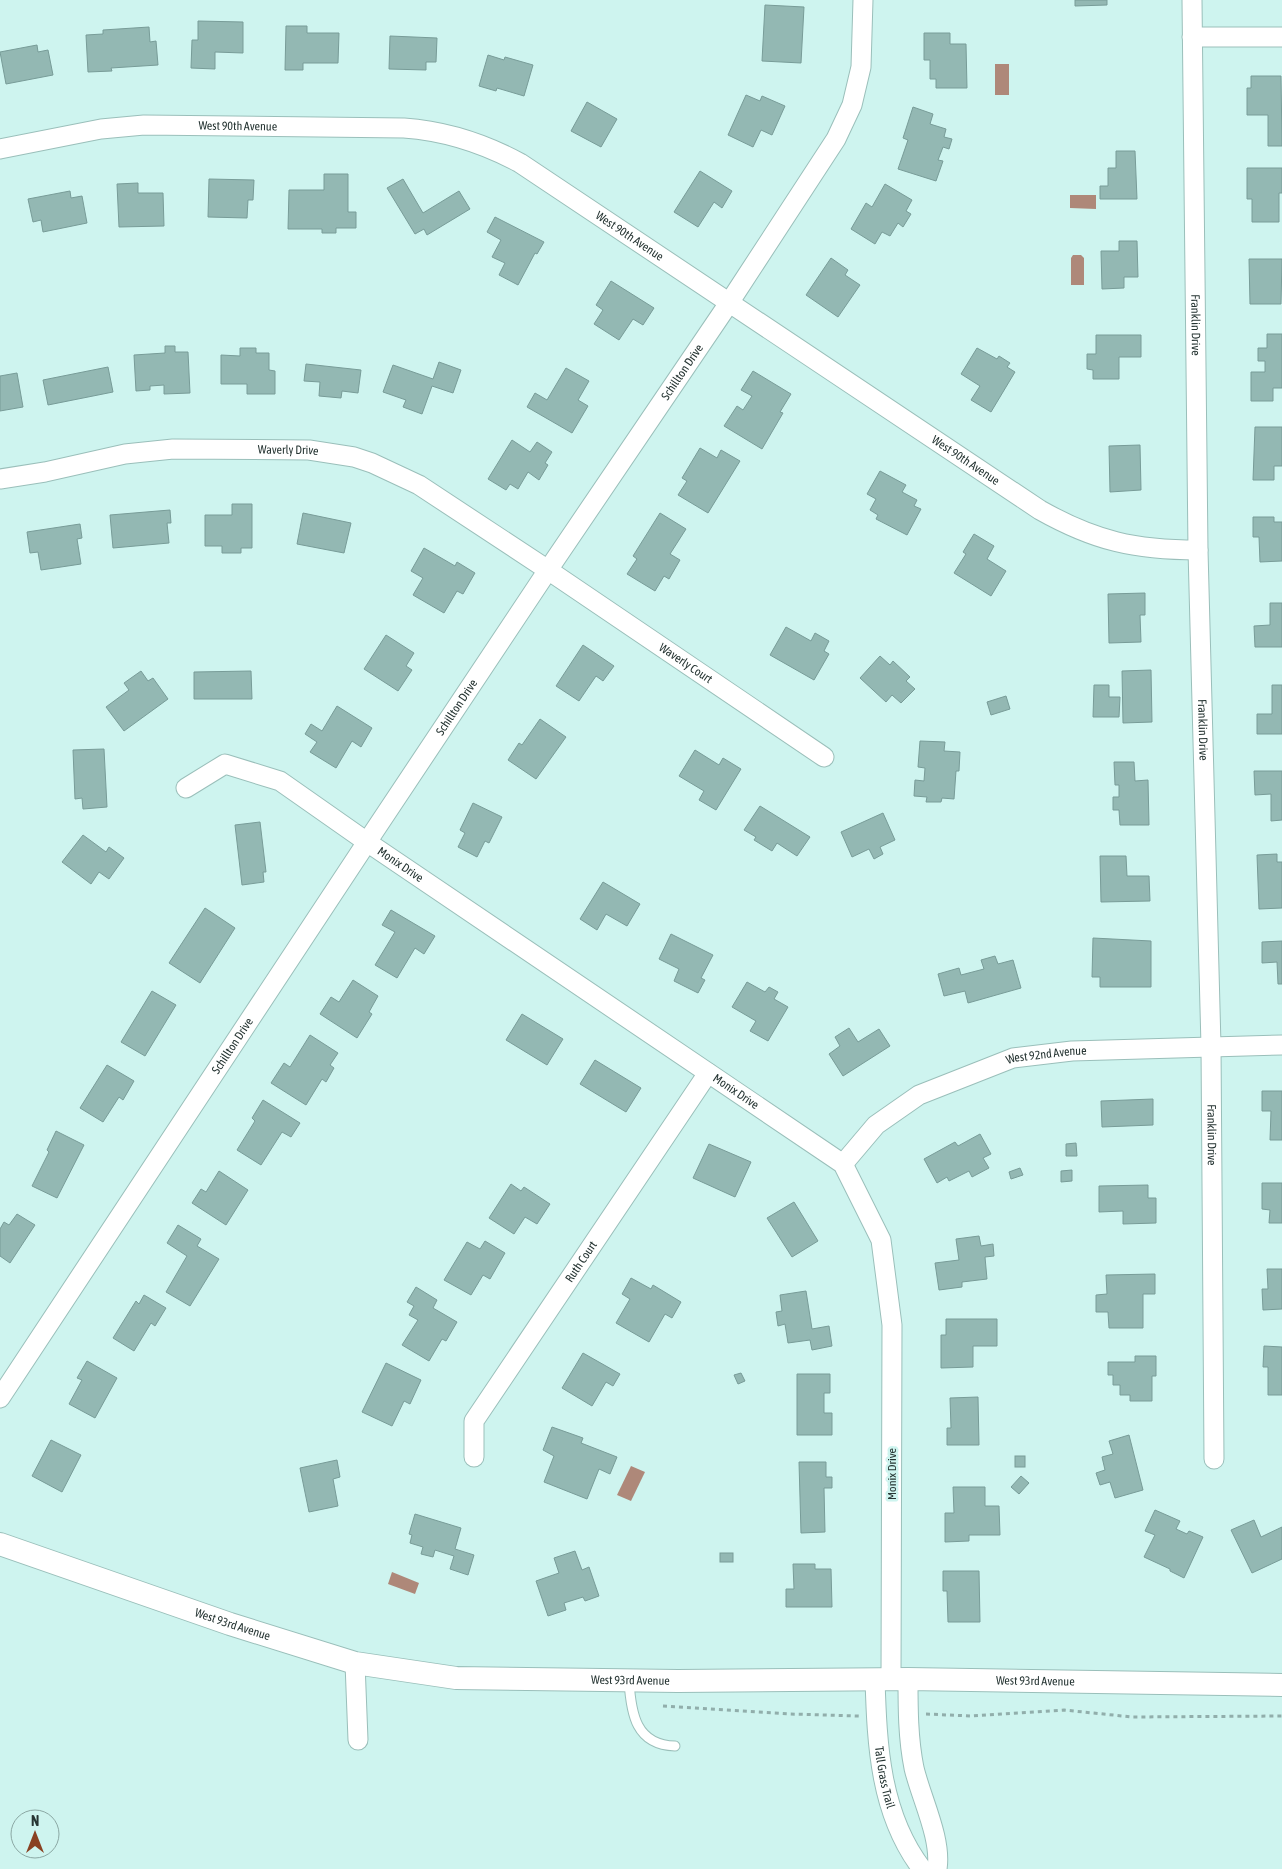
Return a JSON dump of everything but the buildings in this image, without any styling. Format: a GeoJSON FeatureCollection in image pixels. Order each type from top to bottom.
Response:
{"type":"FeatureCollection","features":[{"type":"Feature","properties":{"kind":"street","name":"Schillton Drive"},"geometry":{"type":"LineString","coordinates":[[0,1398],[367,842],[729,303],[836,139],[852,104],[861,67],[863,0]]}},
{"type":"Feature","properties":{"kind":"street","name":"Franklin Drive"},"geometry":{"type":"LineString","coordinates":[[1192,0],[1198,550],[1211,1046],[1214,1459]]}},
{"type":"Feature","properties":{"kind":"street"},"geometry":{"type":"LineString","coordinates":[[1192,37],[1282,37]]}},
{"type":"Feature","properties":{"kind":"street","name":"West 90th Avenue"},"geometry":{"type":"LineString","coordinates":[[0,149],[101,129],[144,125],[425,129],[447,133],[489,147],[520,162],[1057,520],[1091,535],[1126,545],[1148,549],[1198,550]]}},
{"type":"Feature","properties":{"kind":"street","name":"Waverly Drive"},"geometry":{"type":"LineString","coordinates":[[0,479],[146,450],[291,449],[337,454],[372,463],[404,476],[548,570]]}},
{"type":"Feature","properties":{"kind":"street","name":"Waverly Court"},"geometry":{"type":"LineString","coordinates":[[548,570],[824,757]]}},
{"type":"Feature","properties":{"kind":"street","name":"Monix Drive"},"geometry":{"type":"LineString","coordinates":[[186,788],[225,764],[280,781],[367,842],[843,1164],[881,1240],[892,1325],[891,1679]]}},
{"type":"Feature","properties":{"kind":"street","name":"West 92nd Avenue"},"geometry":{"type":"LineString","coordinates":[[843,1164],[876,1125],[919,1095],[1013,1058],[1072,1051],[1211,1046],[1282,1046]]}},
{"type":"Feature","properties":{"kind":"street","name":"Ruth Court"},"geometry":{"type":"LineString","coordinates":[[474,1457],[474,1421],[708,1073]]}},
{"type":"Feature","properties":{"kind":"street","name":"West 93rd Avenue"},"geometry":{"type":"LineString","coordinates":[[0,1544],[230,1624],[355,1663],[456,1678],[629,1681],[891,1679],[1282,1685]]}},
{"type":"Feature","properties":{"kind":"street"},"geometry":{"type":"LineString","coordinates":[[355,1663],[358,1740]]}},
{"type":"Feature","properties":{"kind":"street"},"geometry":{"type":"LineString","coordinates":[[891,1679],[908,1714],[911,1751],[915,1770],[938,1847],[937,1869]]}},
{"type":"Feature","properties":{"kind":"street","name":"Tall Grass Trail"},"geometry":{"type":"LineString","coordinates":[[891,1679],[876,1716],[879,1760],[888,1799],[905,1842],[922,1869]]}},
{"type":"Feature","properties":{"kind":"lane"},"geometry":{"type":"LineString","coordinates":[[629,1681],[632,1714],[639,1728],[650,1739],[661,1745],[676,1746]]}},
{"type":"Feature","properties":{"kind":"path"},"geometry":{"type":"LineString","coordinates":[[663,1706],[790,1714],[876,1716]]}},
{"type":"Feature","properties":{"kind":"path"},"geometry":{"type":"LineString","coordinates":[[908,1714],[972,1716],[1064,1710],[1132,1717],[1282,1716]]}},
{"type":"Feature","properties":{"kind":"shaded area"},"geometry":{"type":"Polygon","coordinates":[[[995,64],[1009,64],[1009,95],[995,95],[995,64]]]}},
{"type":"Feature","properties":{"kind":"shaded area"},"geometry":{"type":"Polygon","coordinates":[[[1070,195],[1096,195],[1096,209],[1070,208],[1070,195]]]}},
{"type":"Feature","properties":{"kind":"shaded area"},"geometry":{"type":"Polygon","coordinates":[[[1073,255],[1081,255],[1084,258],[1084,285],[1071,285],[1071,258],[1073,255]]]}},
{"type":"Feature","properties":{"kind":"shaded area"},"geometry":{"type":"Polygon","coordinates":[[[631,1466],[645,1472],[631,1501],[617,1495],[631,1466]]]}},
{"type":"Feature","properties":{"kind":"shaded area"},"geometry":{"type":"Polygon","coordinates":[[[392,1572],[419,1583],[415,1594],[388,1584],[392,1572]]]}}]}
